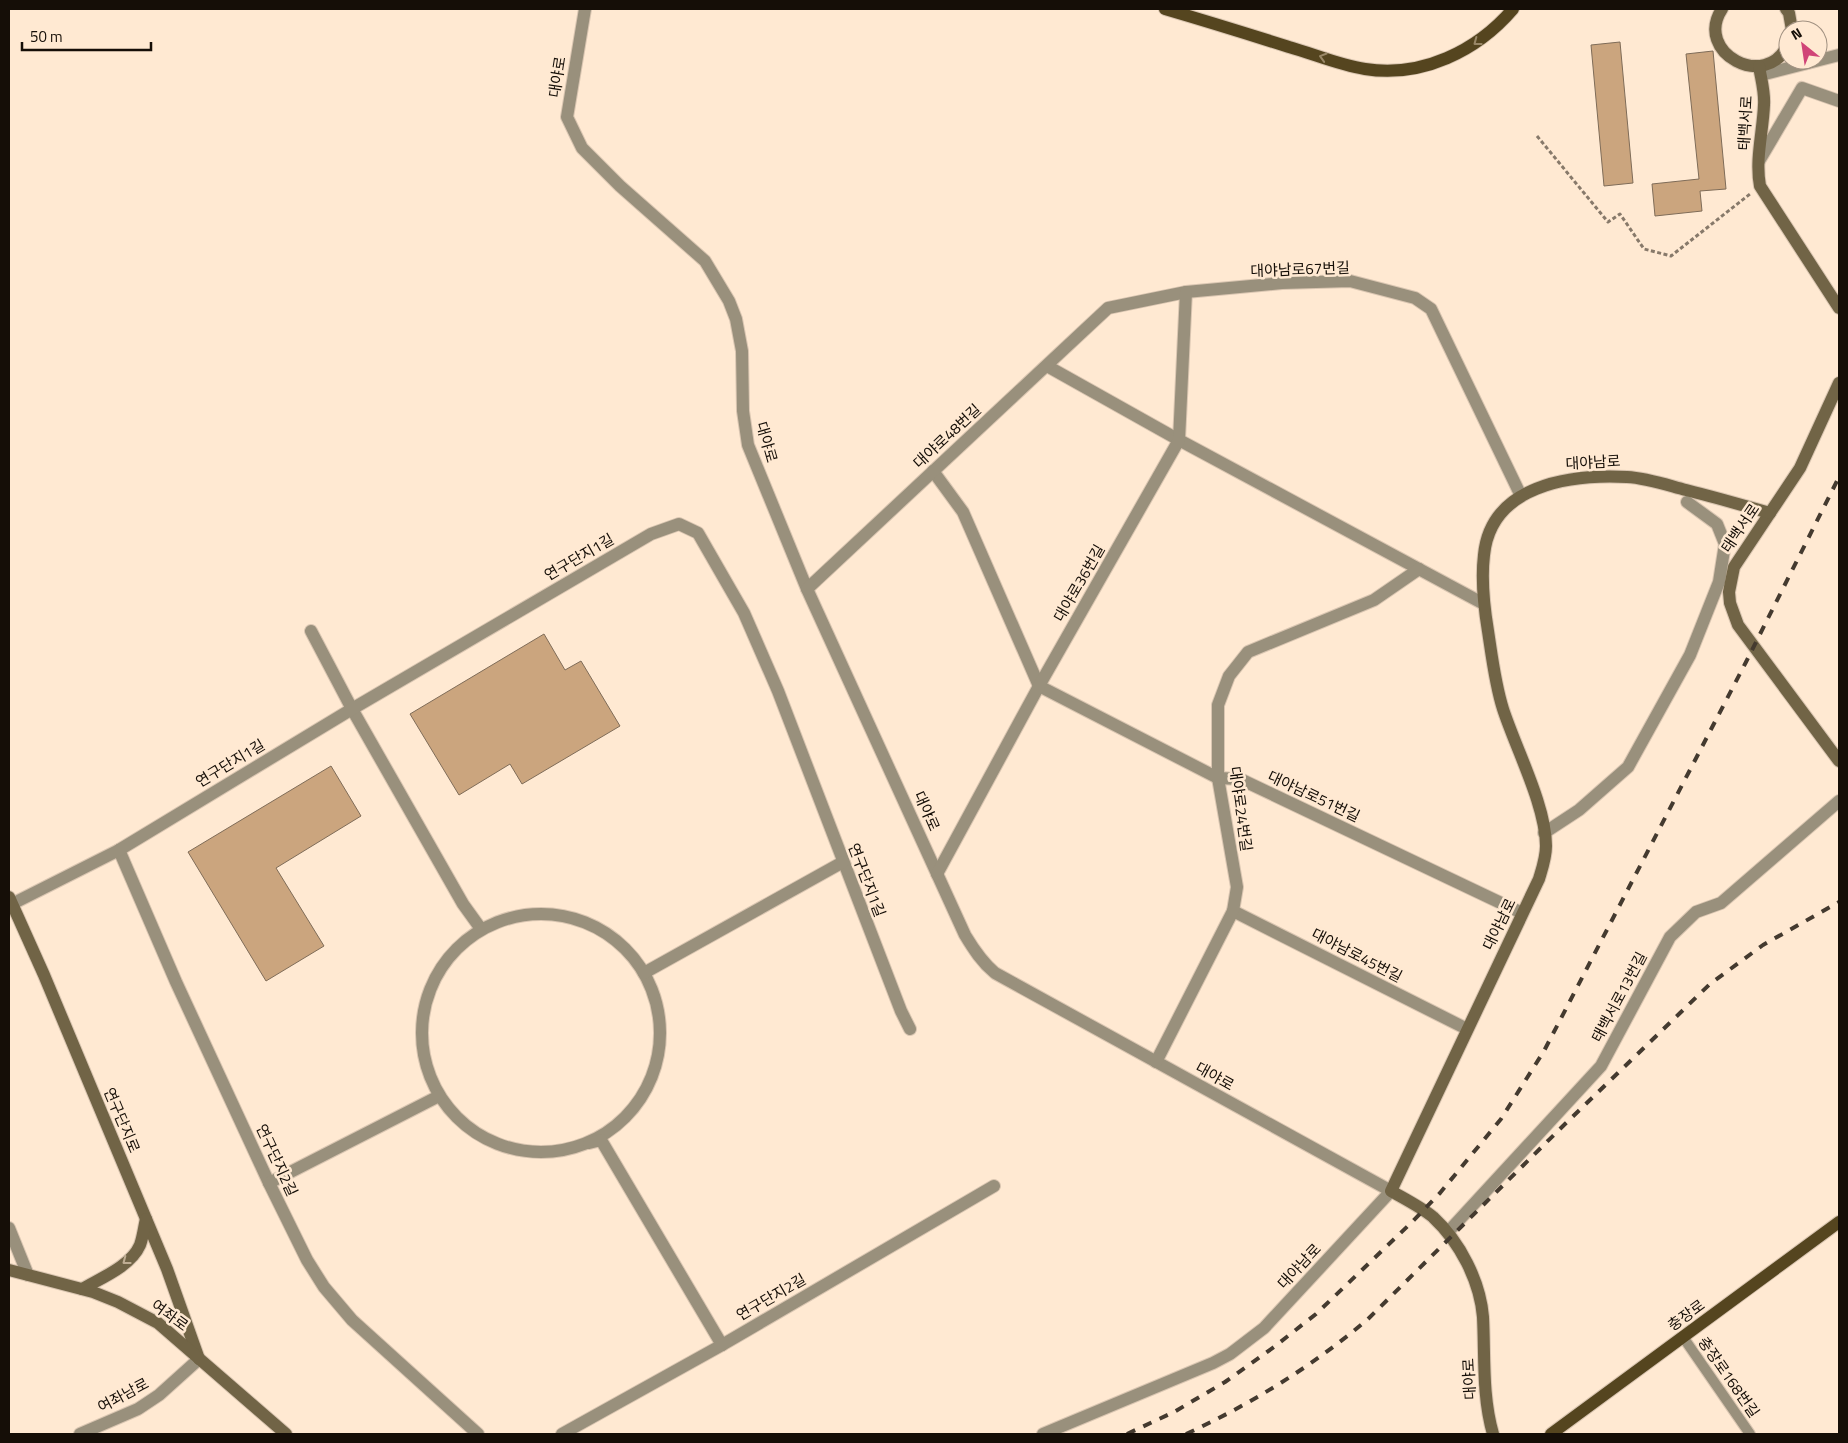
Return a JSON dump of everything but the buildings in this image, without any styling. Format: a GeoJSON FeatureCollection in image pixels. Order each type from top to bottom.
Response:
{"type":"FeatureCollection","features":[{"type":"Feature","properties":{"kind":"main road"},"geometry":{"type":"LineString","coordinates":[[1165,9],[1350,65],[1383,70],[1402,70],[1420,67],[1454,56],[1469,48],[1485,36],[1513,9]]}},
{"type":"Feature","properties":{"kind":"main road","name":"충장로"},"geometry":{"type":"LineString","coordinates":[[1551,1434],[1839,1222]]}},
{"type":"Feature","properties":{"kind":"street","name":"대야로"},"geometry":{"type":"LineString","coordinates":[[585,9],[567,117],[582,148],[620,186],[705,261],[729,301],[736,319],[742,351],[743,411],[748,445],[807,589],[974,951],[987,966],[1004,978],[1391,1191],[1431,1216],[1448,1232],[1464,1256],[1479,1294],[1483,1315],[1486,1403],[1493,1434]]}},
{"type":"Feature","properties":{"kind":"street"},"geometry":{"type":"LineString","coordinates":[[1716,10],[1717,39],[1722,50],[1731,59],[1742,65],[1760,70],[1839,55]]}},
{"type":"Feature","properties":{"kind":"street"},"geometry":{"type":"LineString","coordinates":[[1760,70],[1778,58]]}},
{"type":"Feature","properties":{"kind":"street","name":"태백서로"},"geometry":{"type":"LineString","coordinates":[[1760,70],[1764,103],[1759,161],[1760,186]]}},
{"type":"Feature","properties":{"kind":"street"},"geometry":{"type":"LineString","coordinates":[[1759,161],[1802,88],[1839,100]]}},
{"type":"Feature","properties":{"kind":"street"},"geometry":{"type":"LineString","coordinates":[[1760,186],[1839,308]]}},
{"type":"Feature","properties":{"kind":"street","name":"대야남로67번길"},"geometry":{"type":"LineString","coordinates":[[1108,308],[1186,292],[1282,283],[1350,281],[1415,298],[1431,309],[1522,496]]}},
{"type":"Feature","properties":{"kind":"street","name":"대야로36번길"},"geometry":{"type":"LineString","coordinates":[[937,874],[1039,686],[1179,440],[1186,292]]}},
{"type":"Feature","properties":{"kind":"street","name":"대야로48번길"},"geometry":{"type":"LineString","coordinates":[[807,589],[1108,308]]}},
{"type":"Feature","properties":{"kind":"street"},"geometry":{"type":"LineString","coordinates":[[1047,366],[1179,440],[1484,604]]}},
{"type":"Feature","properties":{"kind":"street","name":"태백서로"},"geometry":{"type":"LineString","coordinates":[[1839,383],[1800,468],[1734,567],[1729,592],[1730,603],[1738,625],[1839,762]]}},
{"type":"Feature","properties":{"kind":"street"},"geometry":{"type":"LineString","coordinates":[[932,471],[963,512],[1039,686]]}},
{"type":"Feature","properties":{"kind":"street","name":"대야남로"},"geometry":{"type":"LineString","coordinates":[[1043,1434],[1214,1363],[1230,1354],[1264,1328],[1391,1191],[1544,865],[1546,846],[1544,833],[1533,791],[1502,706],[1494,670],[1484,604],[1484,554],[1492,527],[1503,510],[1522,496],[1539,487],[1587,476],[1629,477],[1663,483],[1770,512]]}},
{"type":"Feature","properties":{"kind":"street"},"geometry":{"type":"LineString","coordinates":[[1544,833],[1579,810],[1628,767],[1690,655],[1719,582],[1725,544],[1717,524],[1687,502]]}},
{"type":"Feature","properties":{"kind":"street","name":"연구단지1길"},"geometry":{"type":"LineString","coordinates":[[10,901],[119,850],[352,709],[651,534],[679,524],[698,533],[744,612],[778,691],[901,1011],[910,1029]]}},
{"type":"Feature","properties":{"kind":"street","name":"대야로24번길"},"geometry":{"type":"LineString","coordinates":[[1156,1062],[1233,911],[1237,887],[1218,778],[1218,705],[1230,676],[1248,652],[1374,600],[1420,569]]}},
{"type":"Feature","properties":{"kind":"street"},"geometry":{"type":"LineString","coordinates":[[311,631],[352,709],[463,904],[481,929]]}},
{"type":"Feature","properties":{"kind":"street","name":"대야남로51번길"},"geometry":{"type":"LineString","coordinates":[[1039,686],[1218,778],[1240,778],[1522,913]]}},
{"type":"Feature","properties":{"kind":"street","name":"태백서로13번길"},"geometry":{"type":"LineString","coordinates":[[1448,1232],[1602,1066],[1670,937],[1696,912],[1722,903],[1839,801]]}},
{"type":"Feature","properties":{"kind":"street","name":"연구단지2길"},"geometry":{"type":"LineString","coordinates":[[119,850],[176,982],[269,1183],[307,1260],[324,1287],[352,1320],[478,1434]]}},
{"type":"Feature","properties":{"kind":"street"},"geometry":{"type":"LineString","coordinates":[[644,972],[843,862]]}},
{"type":"Feature","properties":{"kind":"street","name":"연구단지로"},"geometry":{"type":"LineString","coordinates":[[10,901],[44,975],[146,1218],[167,1269],[199,1358]]}},
{"type":"Feature","properties":{"kind":"street","name":"대야남로45번길"},"geometry":{"type":"LineString","coordinates":[[1233,911],[1467,1029]]}},
{"type":"Feature","properties":{"kind":"street"},"geometry":{"type":"LineString","coordinates":[[584,1144],[614,1126],[638,1102],[654,1072],[660,1038],[657,1004],[644,972],[621,943],[590,923],[553,913],[516,916],[481,929],[451,953],[430,985],[421,1023],[424,1061],[439,1096],[460,1121],[487,1140],[519,1150],[552,1152],[601,1140],[722,1345]]}},
{"type":"Feature","properties":{"kind":"street"},"geometry":{"type":"LineString","coordinates":[[269,1183],[439,1096]]}},
{"type":"Feature","properties":{"kind":"street","name":"연구단지2길"},"geometry":{"type":"LineString","coordinates":[[562,1434],[722,1345],[994,1186]]}},
{"type":"Feature","properties":{"kind":"street"},"geometry":{"type":"LineString","coordinates":[[82,1289],[134,1256],[140,1244],[146,1218]]}},
{"type":"Feature","properties":{"kind":"street"},"geometry":{"type":"LineString","coordinates":[[9,1228],[28,1275]]}},
{"type":"Feature","properties":{"kind":"street","name":"여좌로"},"geometry":{"type":"LineString","coordinates":[[9,1270],[82,1289],[118,1302],[158,1323],[286,1434]]}},
{"type":"Feature","properties":{"kind":"street","name":"여좌남로"},"geometry":{"type":"LineString","coordinates":[[80,1434],[138,1409],[159,1395],[199,1358]]}},
{"type":"Feature","properties":{"kind":"lane","name":"충장로168번길"},"geometry":{"type":"LineString","coordinates":[[1683,1337],[1750,1434]]}},
{"type":"Feature","properties":{"kind":"path"},"geometry":{"type":"LineString","coordinates":[[1537,136],[1608,222],[1620,214],[1644,249],[1671,256],[1760,186]]}},
{"type":"Feature","properties":{"kind":"railway"},"geometry":{"type":"LineString","coordinates":[[1127,1434],[1174,1412],[1225,1382],[1316,1314],[1440,1193],[1501,1119],[1544,1051],[1746,662],[1839,477]]}},
{"type":"Feature","properties":{"kind":"railway"},"geometry":{"type":"LineString","coordinates":[[1186,1434],[1234,1410],[1281,1383],[1326,1353],[1368,1319],[1710,984],[1763,945],[1839,902]]}}]}
